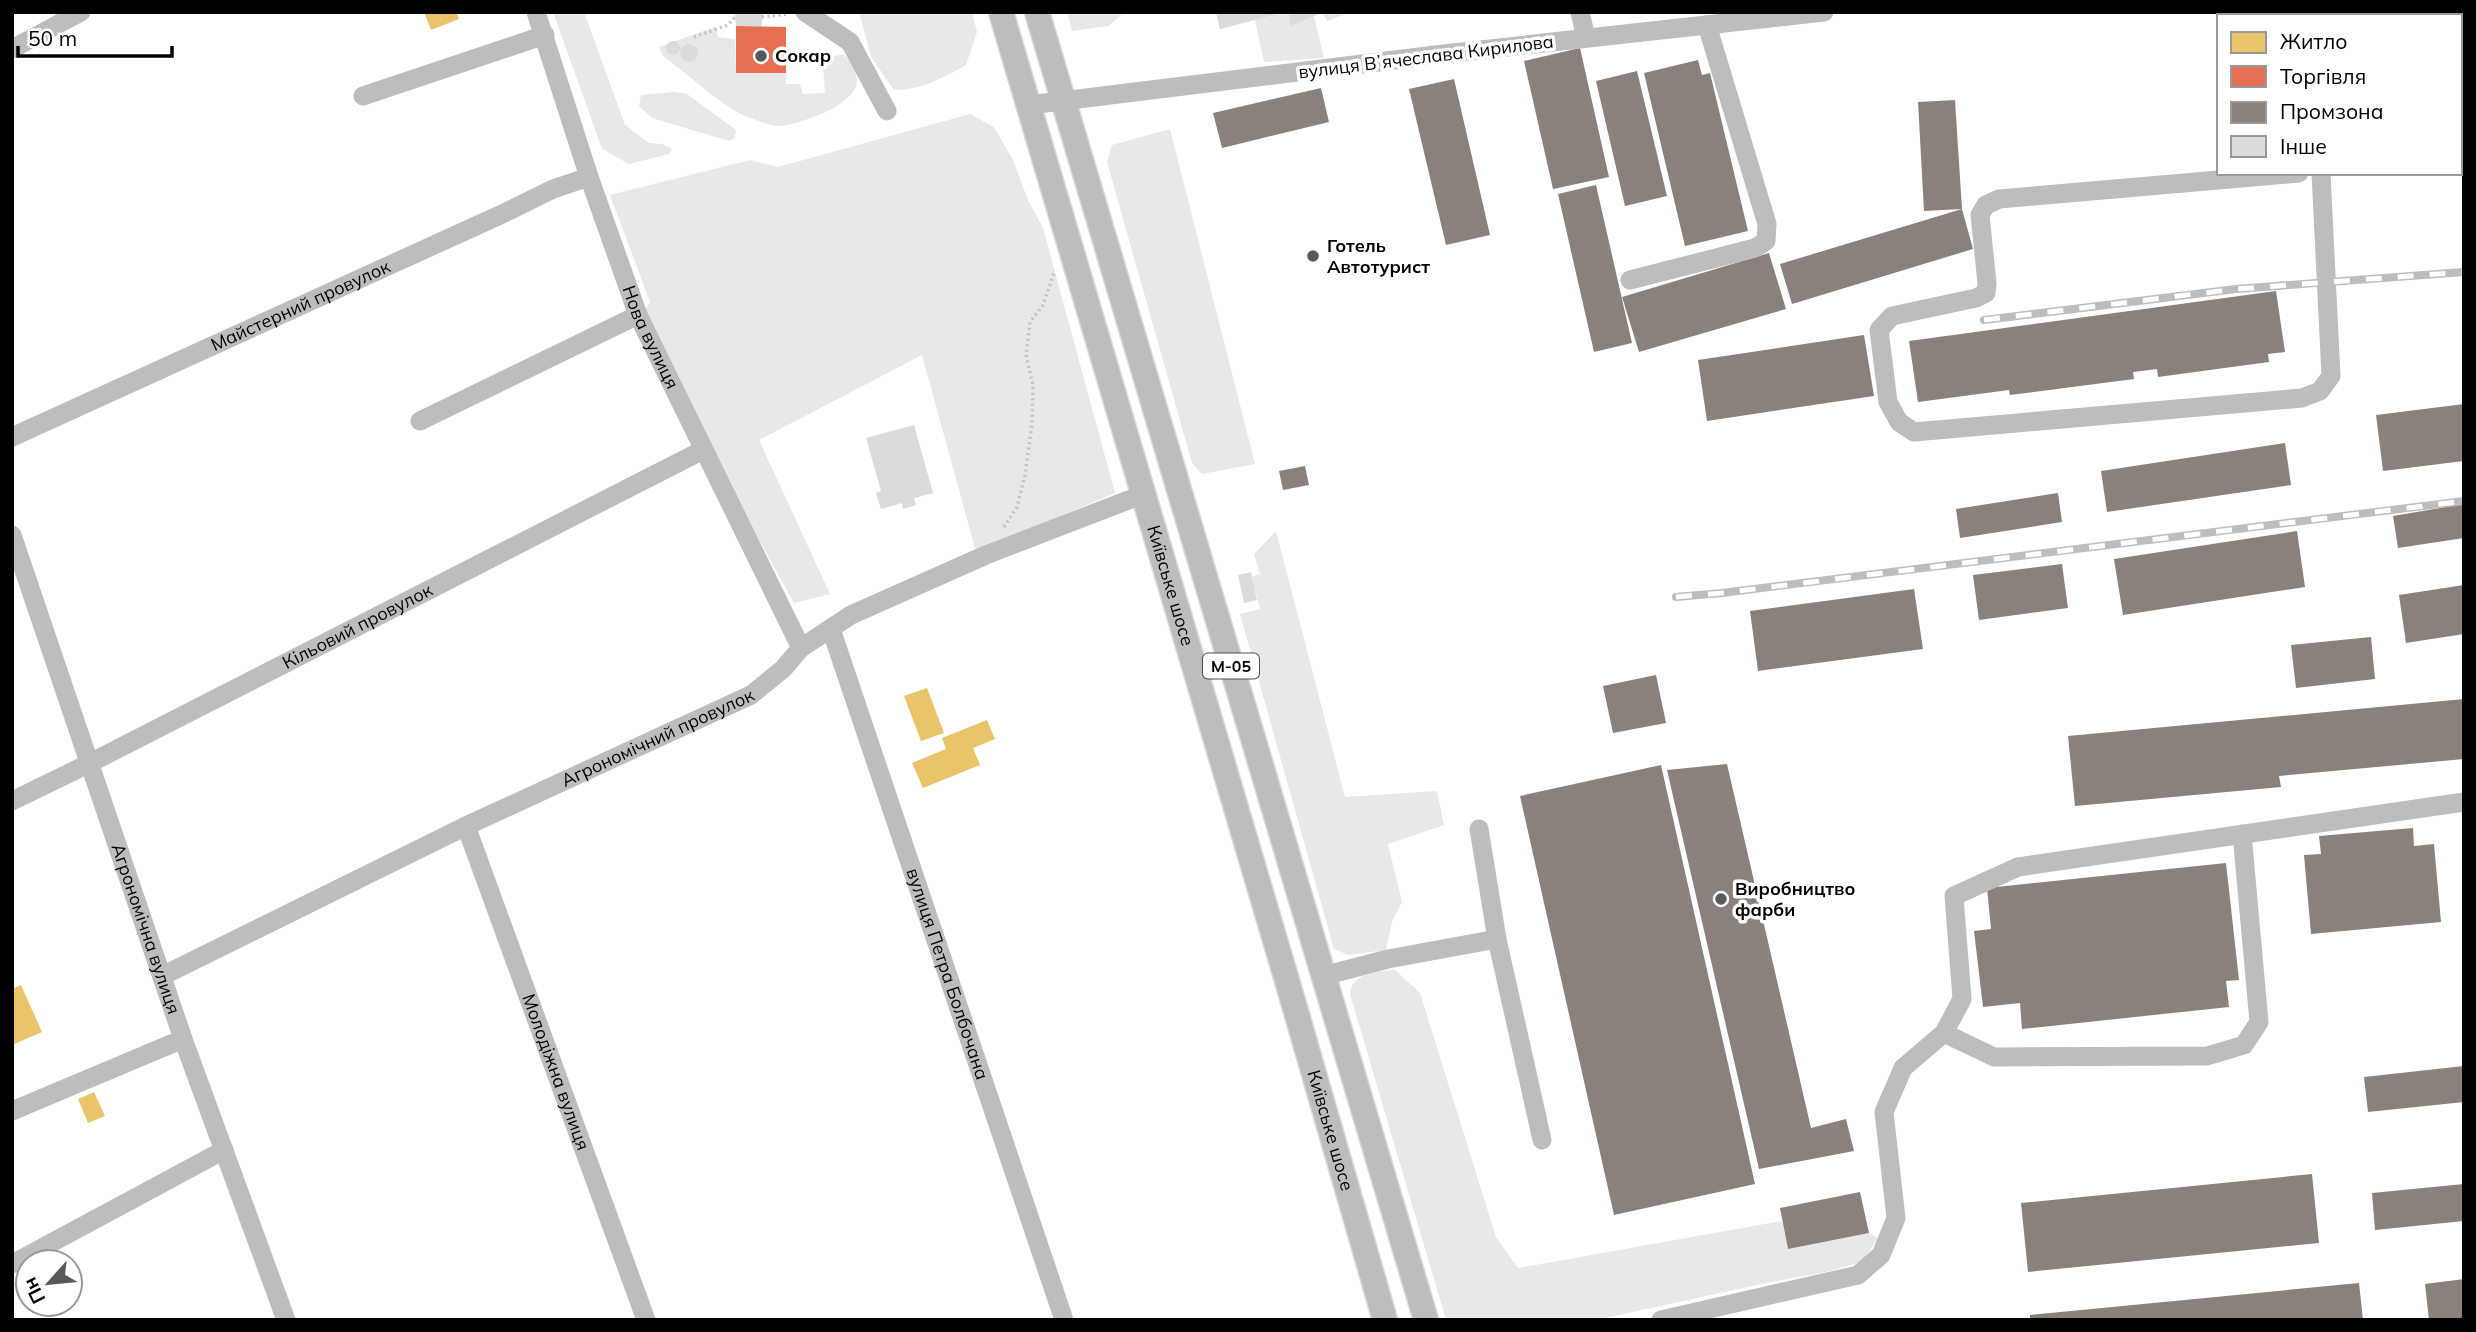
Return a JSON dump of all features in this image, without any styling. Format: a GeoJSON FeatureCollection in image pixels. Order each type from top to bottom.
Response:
{"type":"FeatureCollection","features":[{"type":"Feature","properties":{"kind":"main road","name":"Київське шосе"},"geometry":{"type":"LineString","coordinates":[[1001,12],[1385,1320]]}},
{"type":"Feature","properties":{"kind":"main road","name":"М-05"},"geometry":{"type":"LineString","coordinates":[[1037,12],[1426,1320]]}},
{"type":"Feature","properties":{"kind":"street"},"geometry":{"type":"LineString","coordinates":[[12,49],[81,12]]}},
{"type":"Feature","properties":{"kind":"street","name":"Нова вулиця"},"geometry":{"type":"LineString","coordinates":[[536,12],[589,177],[638,315],[801,648]]}},
{"type":"Feature","properties":{"kind":"street"},"geometry":{"type":"LineString","coordinates":[[806,12],[850,42],[887,111]]}},
{"type":"Feature","properties":{"kind":"street"},"geometry":{"type":"LineString","coordinates":[[1580,12],[1586,38]]}},
{"type":"Feature","properties":{"kind":"street","name":"вулиця Вʼячеслава Кирилова"},"geometry":{"type":"LineString","coordinates":[[1029,105],[1824,12]]}},
{"type":"Feature","properties":{"kind":"street"},"geometry":{"type":"LineString","coordinates":[[1630,280],[1755,248],[1766,241],[1767,224],[1707,25]]}},
{"type":"Feature","properties":{"kind":"street"},"geometry":{"type":"LineString","coordinates":[[363,96],[545,35]]}},
{"type":"Feature","properties":{"kind":"street"},"geometry":{"type":"LineString","coordinates":[[2277,175],[1999,199],[1986,205],[1980,215],[1986,293],[1976,298],[1892,316],[1879,330],[1888,402],[1899,422],[1914,432],[2302,398],[2320,391],[2331,376],[2321,175]]}},
{"type":"Feature","properties":{"kind":"street","name":"Майстерний провулок"},"geometry":{"type":"LineString","coordinates":[[12,437],[553,189],[589,177]]}},
{"type":"Feature","properties":{"kind":"street"},"geometry":{"type":"LineString","coordinates":[[420,421],[638,315]]}},
{"type":"Feature","properties":{"kind":"street","name":"Кільовий провулок"},"geometry":{"type":"LineString","coordinates":[[12,801],[703,450]]}},
{"type":"Feature","properties":{"kind":"street","name":"Агрономічний провулок"},"geometry":{"type":"LineString","coordinates":[[162,976],[467,826],[751,695],[783,670],[801,648],[850,615],[986,555],[1144,494]]}},
{"type":"Feature","properties":{"kind":"street","name":"Агрономічна вулиця"},"geometry":{"type":"LineString","coordinates":[[12,535],[183,1038],[286,1320]]}},
{"type":"Feature","properties":{"kind":"street","name":"вулиця Петра Болбочана"},"geometry":{"type":"LineString","coordinates":[[831,629],[1064,1320]]}},
{"type":"Feature","properties":{"kind":"street"},"geometry":{"type":"LineString","coordinates":[[1661,1320],[1858,1275],[1881,1255],[1896,1218],[1884,1112],[1903,1068],[1944,1033],[1962,999],[1954,896],[2018,867],[2464,802]]}},
{"type":"Feature","properties":{"kind":"street","name":"Молодіжна вулиця"},"geometry":{"type":"LineString","coordinates":[[467,826],[646,1320]]}},
{"type":"Feature","properties":{"kind":"street"},"geometry":{"type":"LineString","coordinates":[[1479,829],[1497,939],[1542,1140]]}},
{"type":"Feature","properties":{"kind":"street"},"geometry":{"type":"LineString","coordinates":[[1944,1033],[1994,1057],[2207,1056],[2244,1045],[2259,1021],[2242,834]]}},
{"type":"Feature","properties":{"kind":"street"},"geometry":{"type":"LineString","coordinates":[[1323,976],[1388,959],[1497,939]]}},
{"type":"Feature","properties":{"kind":"street"},"geometry":{"type":"LineString","coordinates":[[12,1111],[183,1038]]}},
{"type":"Feature","properties":{"kind":"street"},"geometry":{"type":"LineString","coordinates":[[12,1264],[224,1150]]}},
{"type":"Feature","properties":{"kind":"path"},"geometry":{"type":"LineString","coordinates":[[762,16],[800,12]]}},
{"type":"Feature","properties":{"kind":"path"},"geometry":{"type":"LineString","coordinates":[[694,37],[729,25],[735,17]]}},
{"type":"Feature","properties":{"kind":"path"},"geometry":{"type":"LineString","coordinates":[[986,555],[1017,507],[1025,475],[1032,424],[1032,385],[1026,355],[1030,322],[1043,305],[1050,281],[1069,240]]}},
{"type":"Feature","properties":{"kind":"shaded area"},"geometry":{"type":"Polygon","coordinates":[[[553,12],[584,12],[625,125],[649,143],[662,144],[672,149],[669,154],[629,164],[602,149],[553,12]]]}},
{"type":"Feature","properties":{"kind":"shaded area"},"geometry":{"type":"Polygon","coordinates":[[[859,12],[972,12],[977,32],[966,65],[923,86],[894,90],[871,57],[859,12]]]}},
{"type":"Feature","properties":{"kind":"shaded area"},"geometry":{"type":"Polygon","coordinates":[[[1067,12],[1123,13],[1109,26],[1072,31],[1067,12]]]}},
{"type":"Feature","properties":{"kind":"shaded area"},"geometry":{"type":"Polygon","coordinates":[[[1216,12],[1351,12],[1327,21],[1322,13],[1314,16],[1324,58],[1264,62],[1255,20],[1220,29],[1216,12]]]}},
{"type":"Feature","properties":{"kind":"shaded area"},"geometry":{"type":"Polygon","coordinates":[[[715,27],[718,37],[735,39],[736,73],[786,73],[786,84],[800,84],[803,94],[825,93],[823,66],[827,58],[844,54],[856,75],[854,91],[847,99],[826,112],[781,126],[740,114],[662,55],[659,47],[715,27]]]}},
{"type":"Feature","properties":{"kind":"shaded area"},"geometry":{"type":"Polygon","coordinates":[[[674,92],[687,94],[736,130],[735,138],[729,141],[652,118],[639,106],[641,95],[674,92]]]}},
{"type":"Feature","properties":{"kind":"shaded area"},"geometry":{"type":"Polygon","coordinates":[[[970,114],[994,127],[1013,160],[1028,200],[1043,228],[1115,493],[976,552],[922,355],[759,440],[830,594],[794,603],[706,444],[643,313],[650,302],[610,195],[750,160],[778,167],[970,114]]]}},
{"type":"Feature","properties":{"kind":"shaded area"},"geometry":{"type":"Polygon","coordinates":[[[1170,129],[1255,464],[1202,474],[1192,463],[1107,162],[1112,145],[1170,129]]]}},
{"type":"Feature","properties":{"kind":"shaded area"},"geometry":{"type":"Polygon","coordinates":[[[1276,531],[1345,797],[1437,791],[1444,825],[1388,844],[1402,902],[1392,922],[1386,950],[1348,955],[1334,949],[1240,614],[1260,609],[1252,577],[1260,574],[1254,554],[1276,531]]]}},
{"type":"Feature","properties":{"kind":"shaded area"},"geometry":{"type":"Polygon","coordinates":[[[1394,969],[1420,993],[1496,1237],[1518,1268],[1782,1221],[1788,1249],[1869,1233],[1878,1238],[1862,1262],[1826,1272],[1596,1320],[1446,1320],[1350,994],[1355,981],[1360,977],[1394,969]]]}},
{"type":"Feature","properties":{"kind":"building: Житло"},"geometry":{"type":"Polygon","coordinates":[[[424,12],[457,12],[459,19],[431,30],[424,12]]]}},
{"type":"Feature","properties":{"kind":"building: Житло"},"geometry":{"type":"Polygon","coordinates":[[[927,688],[944,733],[921,741],[904,696],[927,688]]]}},
{"type":"Feature","properties":{"kind":"building: Житло"},"geometry":{"type":"Polygon","coordinates":[[[987,720],[995,739],[973,748],[980,765],[923,788],[912,763],[946,749],[942,738],[987,720]]]}},
{"type":"Feature","properties":{"kind":"building: Житло"},"geometry":{"type":"Polygon","coordinates":[[[21,985],[42,1032],[12,1045],[12,989],[21,985]]]}},
{"type":"Feature","properties":{"kind":"building: Житло"},"geometry":{"type":"Polygon","coordinates":[[[94,1092],[105,1116],[88,1123],[78,1099],[94,1092]]]}},
{"type":"Feature","properties":{"kind":"building: Торгівля","name":"Сокар"},"geometry":{"type":"Polygon","coordinates":[[[736,26],[786,27],[786,73],[736,73],[736,26]]]}},
{"type":"Feature","properties":{"kind":"building: Промзона"},"geometry":{"type":"Polygon","coordinates":[[[1580,48],[1609,177],[1553,189],[1524,61],[1580,48]]]}},
{"type":"Feature","properties":{"kind":"building: Промзона"},"geometry":{"type":"Polygon","coordinates":[[[1698,60],[1702,75],[1710,73],[1748,231],[1685,246],[1644,73],[1698,60]]]}},
{"type":"Feature","properties":{"kind":"building: Промзона"},"geometry":{"type":"Polygon","coordinates":[[[1637,71],[1667,196],[1625,206],[1596,81],[1637,71]]]}},
{"type":"Feature","properties":{"kind":"building: Промзона"},"geometry":{"type":"Polygon","coordinates":[[[1454,79],[1490,235],[1446,245],[1409,89],[1454,79]]]}},
{"type":"Feature","properties":{"kind":"building: Промзона"},"geometry":{"type":"Polygon","coordinates":[[[1321,88],[1329,122],[1222,148],[1213,113],[1321,88]]]}},
{"type":"Feature","properties":{"kind":"building: Промзона"},"geometry":{"type":"Polygon","coordinates":[[[1955,100],[1962,209],[1924,211],[1918,102],[1955,100]]]}},
{"type":"Feature","properties":{"kind":"building: Промзона"},"geometry":{"type":"Polygon","coordinates":[[[1596,185],[1632,343],[1594,352],[1558,194],[1596,185]]]}},
{"type":"Feature","properties":{"kind":"building: Промзона"},"geometry":{"type":"Polygon","coordinates":[[[1962,209],[1973,249],[1792,304],[1780,264],[1962,209]]]}},
{"type":"Feature","properties":{"kind":"building: Промзона"},"geometry":{"type":"Polygon","coordinates":[[[1769,253],[1786,309],[1639,352],[1622,297],[1769,253]]]}},
{"type":"Feature","properties":{"kind":"building: Промзона"},"geometry":{"type":"Polygon","coordinates":[[[2276,291],[2285,352],[2268,354],[2269,362],[2158,377],[2157,369],[2133,372],[2134,379],[2010,395],[2009,390],[1918,402],[1909,341],[2276,291]]]}},
{"type":"Feature","properties":{"kind":"building: Промзона"},"geometry":{"type":"Polygon","coordinates":[[[1864,335],[1874,396],[1707,421],[1698,360],[1864,335]]]}},
{"type":"Feature","properties":{"kind":"building: Промзона"},"geometry":{"type":"Polygon","coordinates":[[[2464,404],[2464,461],[2383,471],[2376,415],[2464,404]]]}},
{"type":"Feature","properties":{"kind":"building: Промзона"},"geometry":{"type":"Polygon","coordinates":[[[2285,443],[2291,485],[2107,512],[2101,471],[2285,443]]]}},
{"type":"Feature","properties":{"kind":"building: Промзона"},"geometry":{"type":"Polygon","coordinates":[[[1305,466],[1309,485],[1283,490],[1279,471],[1305,466]]]}},
{"type":"Feature","properties":{"kind":"building: Промзона"},"geometry":{"type":"Polygon","coordinates":[[[2058,493],[2062,522],[1960,538],[1956,509],[2058,493]]]}},
{"type":"Feature","properties":{"kind":"building: Промзона"},"geometry":{"type":"Polygon","coordinates":[[[2464,504],[2464,538],[2398,548],[2393,516],[2464,504]]]}},
{"type":"Feature","properties":{"kind":"building: Промзона"},"geometry":{"type":"Polygon","coordinates":[[[2297,531],[2305,587],[2123,615],[2114,559],[2297,531]]]}},
{"type":"Feature","properties":{"kind":"building: Промзона"},"geometry":{"type":"Polygon","coordinates":[[[2062,564],[2068,608],[1979,620],[1973,575],[2062,564]]]}},
{"type":"Feature","properties":{"kind":"building: Промзона"},"geometry":{"type":"Polygon","coordinates":[[[2464,585],[2464,634],[2406,643],[2399,595],[2464,585]]]}},
{"type":"Feature","properties":{"kind":"building: Промзона"},"geometry":{"type":"Polygon","coordinates":[[[1914,589],[1923,649],[1758,671],[1750,611],[1914,589]]]}},
{"type":"Feature","properties":{"kind":"building: Промзона"},"geometry":{"type":"Polygon","coordinates":[[[2371,637],[2375,679],[2296,688],[2291,645],[2371,637]]]}},
{"type":"Feature","properties":{"kind":"building: Промзона"},"geometry":{"type":"Polygon","coordinates":[[[1656,675],[1666,723],[1613,733],[1603,686],[1656,675]]]}},
{"type":"Feature","properties":{"kind":"building: Промзона"},"geometry":{"type":"Polygon","coordinates":[[[2464,699],[2464,759],[2279,776],[2281,787],[2075,806],[2068,736],[2464,699]]]}},
{"type":"Feature","properties":{"kind":"building: Промзона"},"geometry":{"type":"Polygon","coordinates":[[[1727,764],[1811,1128],[1846,1119],[1854,1151],[1759,1169],[1667,770],[1727,764]]]}},
{"type":"Feature","properties":{"kind":"building: Промзона"},"geometry":{"type":"Polygon","coordinates":[[[1661,765],[1755,1184],[1614,1215],[1520,796],[1661,765]]]}},
{"type":"Feature","properties":{"kind":"building: Промзона"},"geometry":{"type":"Polygon","coordinates":[[[2413,828],[2414,846],[2434,844],[2441,922],[2311,934],[2304,855],[2321,854],[2319,836],[2413,828]]]}},
{"type":"Feature","properties":{"kind":"building: Промзона"},"geometry":{"type":"Polygon","coordinates":[[[2226,863],[2239,980],[2226,981],[2229,1007],[2022,1029],[2020,1003],[1983,1007],[1974,931],[1991,929],[1987,888],[2226,863]]]}},
{"type":"Feature","properties":{"kind":"building: Промзона"},"geometry":{"type":"Polygon","coordinates":[[[2464,1066],[2464,1102],[2368,1112],[2364,1077],[2464,1066]]]}},
{"type":"Feature","properties":{"kind":"building: Промзона"},"geometry":{"type":"Polygon","coordinates":[[[2312,1174],[2319,1243],[2028,1272],[2021,1203],[2312,1174]]]}},
{"type":"Feature","properties":{"kind":"building: Промзона"},"geometry":{"type":"Polygon","coordinates":[[[2464,1184],[2464,1221],[2375,1230],[2372,1193],[2464,1184]]]}},
{"type":"Feature","properties":{"kind":"building: Промзона"},"geometry":{"type":"Polygon","coordinates":[[[1860,1192],[1869,1233],[1788,1249],[1780,1208],[1860,1192]]]}},
{"type":"Feature","properties":{"kind":"building: Промзона"},"geometry":{"type":"Polygon","coordinates":[[[2464,1279],[2464,1320],[2429,1320],[2425,1284],[2464,1279]]]}},
{"type":"Feature","properties":{"kind":"building: Промзона"},"geometry":{"type":"Polygon","coordinates":[[[2359,1283],[2363,1320],[2030,1320],[2030,1315],[2359,1283]]]}},
{"type":"Feature","properties":{"kind":"building: Інше"},"geometry":{"type":"Polygon","coordinates":[[[735,12],[762,12],[762,26],[736,26],[735,12]]]}},
{"type":"Feature","properties":{"kind":"building: Інше"},"geometry":{"type":"Polygon","coordinates":[[[1216,12],[1281,12],[1281,13],[1220,29],[1216,12]]]}},
{"type":"Feature","properties":{"kind":"building: Інше"},"geometry":{"type":"Polygon","coordinates":[[[1289,12],[1322,12],[1291,26],[1289,12]]]}},
{"type":"Feature","properties":{"kind":"building: Інше"},"geometry":{"type":"Polygon","coordinates":[[[670,41],[676,41],[680,48],[676,55],[670,55],[666,51],[666,45],[670,41]]]}},
{"type":"Feature","properties":{"kind":"building: Інше"},"geometry":{"type":"Polygon","coordinates":[[[689,44],[695,47],[698,53],[695,59],[689,62],[683,59],[680,53],[683,47],[689,44]]]}},
{"type":"Feature","properties":{"kind":"building: Інше"},"geometry":{"type":"Polygon","coordinates":[[[914,425],[933,493],[914,498],[916,505],[903,509],[902,503],[881,509],[876,493],[881,491],[866,438],[914,425]]]}},
{"type":"Feature","properties":{"kind":"building: Інше"},"geometry":{"type":"Polygon","coordinates":[[[1251,572],[1257,600],[1244,603],[1238,575],[1251,572]]]}},
{"type":"Feature","properties":{"kind":"railway"},"geometry":{"type":"LineString","coordinates":[[1984,320],[2236,289],[2464,272]]}},
{"type":"Feature","properties":{"kind":"railway"},"geometry":{"type":"LineString","coordinates":[[1676,597],[2464,501]]}},
{"type":"Feature","properties":{"kind":"place","name":"Сокар"},"geometry":{"type":"Point","coordinates":[761,56]}},
{"type":"Feature","properties":{"kind":"place","name":"Готель Автотурист"},"geometry":{"type":"Point","coordinates":[1313,256]}},
{"type":"Feature","properties":{"kind":"place","name":"Виробництво фарби"},"geometry":{"type":"Point","coordinates":[1721,899]}}]}
